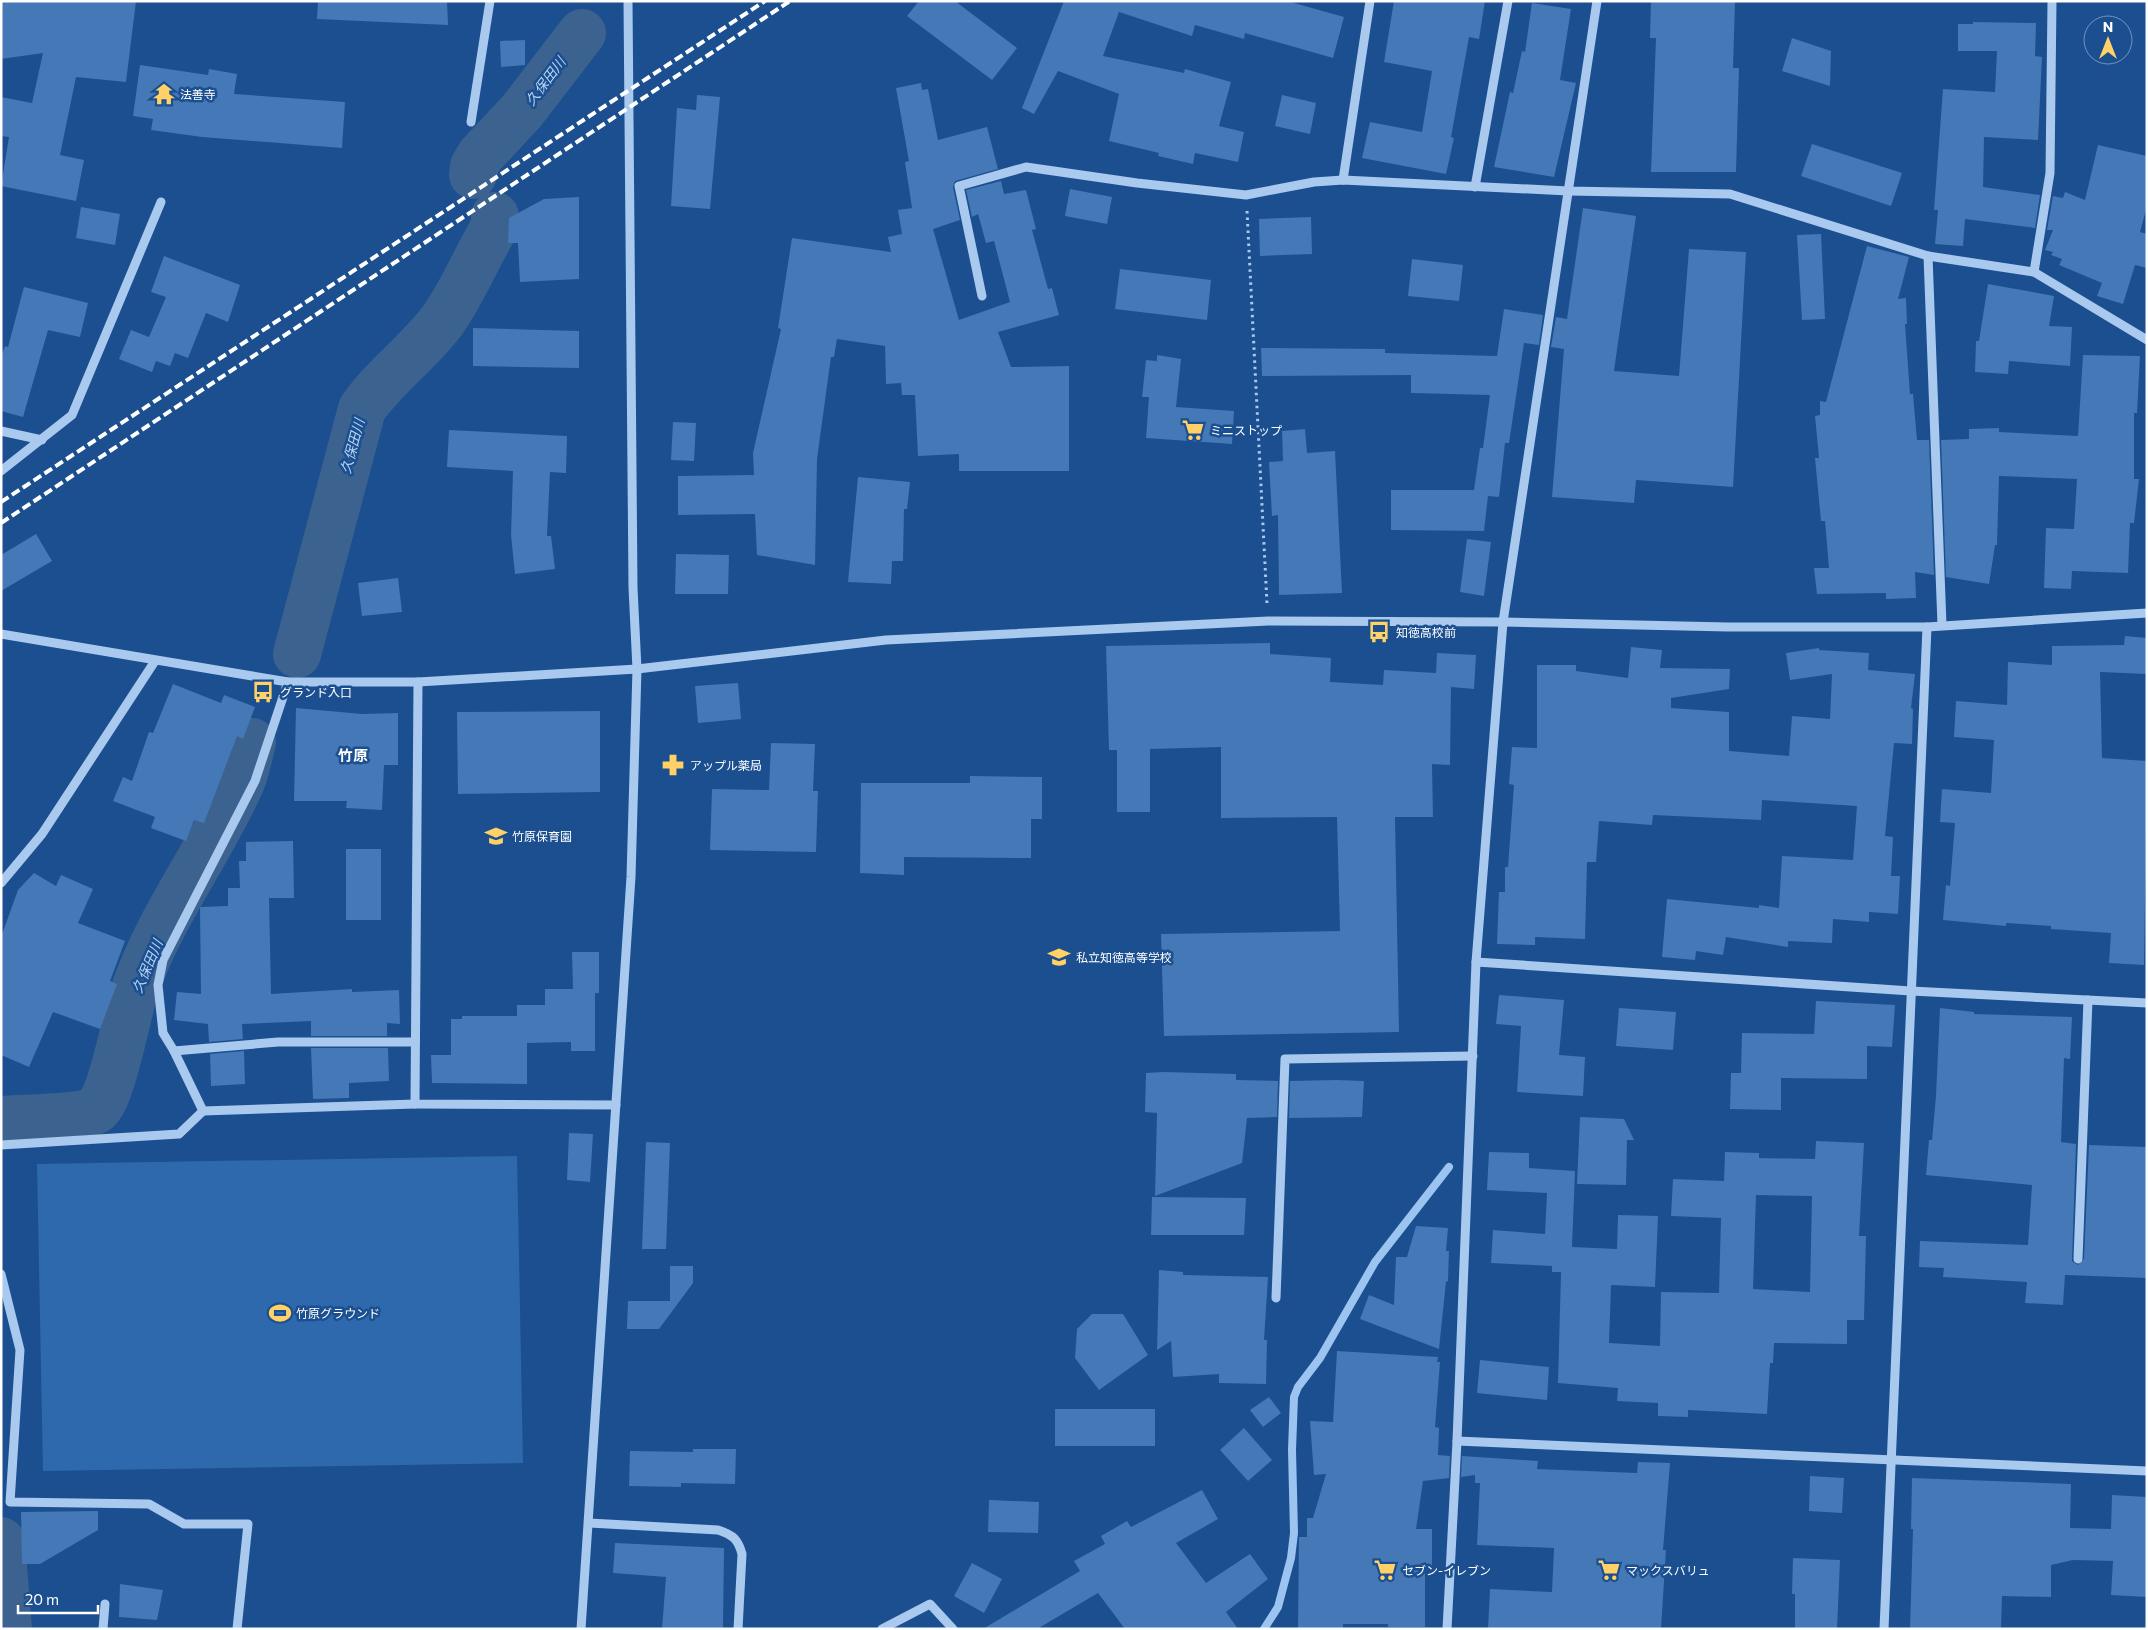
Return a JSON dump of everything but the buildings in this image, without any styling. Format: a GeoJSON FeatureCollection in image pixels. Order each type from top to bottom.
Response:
{"type":"FeatureCollection","features":[{"type":"Feature","properties":{"kind":"street"},"geometry":{"type":"LineString","coordinates":[[471,122],[490,1]]}},
{"type":"Feature","properties":{"kind":"street"},"geometry":{"type":"LineString","coordinates":[[581,1629],[631,877],[637,669],[633,588],[628,1]]}},
{"type":"Feature","properties":{"kind":"street"},"geometry":{"type":"LineString","coordinates":[[1343,180],[1370,1]]}},
{"type":"Feature","properties":{"kind":"street"},"geometry":{"type":"LineString","coordinates":[[1475,187],[1508,1]]}},
{"type":"Feature","properties":{"kind":"street"},"geometry":{"type":"LineString","coordinates":[[1447,1629],[1457,1441],[1476,962],[1503,622],[1597,1]]}},
{"type":"Feature","properties":{"kind":"street"},"geometry":{"type":"LineString","coordinates":[[2034,272],[2050,173],[2052,1]]}},
{"type":"Feature","properties":{"kind":"street"},"geometry":{"type":"LineString","coordinates":[[982,296],[959,186],[1026,167],[1246,196],[1314,182],[1343,180],[1568,191],[1730,194],[1928,256],[2034,272],[2147,340]]}},
{"type":"Feature","properties":{"kind":"street"},"geometry":{"type":"LineString","coordinates":[[1,471],[72,415],[162,202]]}},
{"type":"Feature","properties":{"kind":"street"},"geometry":{"type":"LineString","coordinates":[[1928,256],[1942,625]]}},
{"type":"Feature","properties":{"kind":"street"},"geometry":{"type":"LineString","coordinates":[[1,432],[42,440]]}},
{"type":"Feature","properties":{"kind":"street"},"geometry":{"type":"LineString","coordinates":[[1,634],[288,682],[418,682],[637,669],[886,640],[1268,621],[1503,622],[1728,628],[1927,626],[2147,612]]}},
{"type":"Feature","properties":{"kind":"street"},"geometry":{"type":"LineString","coordinates":[[1884,1629],[1927,626]]}},
{"type":"Feature","properties":{"kind":"street"},"geometry":{"type":"LineString","coordinates":[[1,883],[42,834],[155,661]]}},
{"type":"Feature","properties":{"kind":"street"},"geometry":{"type":"LineString","coordinates":[[203,1111],[174,1051],[162,1033],[158,984],[162,960],[255,781],[288,682]]}},
{"type":"Feature","properties":{"kind":"street"},"geometry":{"type":"LineString","coordinates":[[415,1104],[418,682]]}},
{"type":"Feature","properties":{"kind":"street"},"geometry":{"type":"LineString","coordinates":[[1476,962],[1911,991],[2147,1003]]}},
{"type":"Feature","properties":{"kind":"street"},"geometry":{"type":"LineString","coordinates":[[2078,1259],[2088,1000]]}},
{"type":"Feature","properties":{"kind":"street"},"geometry":{"type":"LineString","coordinates":[[174,1051],[278,1042],[415,1042]]}},
{"type":"Feature","properties":{"kind":"street"},"geometry":{"type":"LineString","coordinates":[[1276,1298],[1285,1059],[1473,1056]]}},
{"type":"Feature","properties":{"kind":"street"},"geometry":{"type":"LineString","coordinates":[[1,1146],[179,1134],[203,1111],[415,1104],[616,1105]]}},
{"type":"Feature","properties":{"kind":"street"},"geometry":{"type":"LineString","coordinates":[[1,1274],[20,1350],[10,1502],[149,1504],[184,1524],[248,1524],[237,1629]]}},
{"type":"Feature","properties":{"kind":"street"},"geometry":{"type":"LineString","coordinates":[[1457,1441],[1891,1458],[2147,1471]]}},
{"type":"Feature","properties":{"kind":"street"},"geometry":{"type":"LineString","coordinates":[[589,1523],[718,1530],[731,1534],[739,1542],[742,1554],[738,1629]]}},
{"type":"Feature","properties":{"kind":"street"},"geometry":{"type":"LineString","coordinates":[[103,1629],[105,1604]]}},
{"type":"Feature","properties":{"kind":"street"},"geometry":{"type":"LineString","coordinates":[[882,1629],[930,1604],[953,1629]]}},
{"type":"Feature","properties":{"kind":"path"},"geometry":{"type":"LineString","coordinates":[[1246,196],[1268,621]]}},
{"type":"Feature","properties":{"kind":"shaded area","name":"竹原グラウンド"},"geometry":{"type":"Polygon","coordinates":[[[517,1156],[523,1463],[43,1471],[37,1164],[517,1156]]]}},
{"type":"Feature","properties":{"kind":"waterway","name":"久保田川"},"geometry":{"type":"LineString","coordinates":[[473,175],[474,166],[480,156],[522,111],[582,33]]}},
{"type":"Feature","properties":{"kind":"waterway","name":"久保田川"},"geometry":{"type":"LineString","coordinates":[[297,654],[362,409],[381,386],[433,333],[449,312],[495,225],[495,216]]}},
{"type":"Feature","properties":{"kind":"waterway","name":"久保田川"},"geometry":{"type":"LineString","coordinates":[[1,1120],[77,1115],[96,1110],[102,1103],[113,1075],[134,992],[144,964],[170,912],[228,809],[243,777],[252,742]]}},
{"type":"Feature","properties":{"kind":"waterway"},"geometry":{"type":"LineString","coordinates":[[1264,1629],[1278,1607],[1291,1558],[1294,1533],[1292,1450],[1294,1397],[1298,1387],[1320,1358],[1375,1262],[1449,1167]]}},
{"type":"Feature","properties":{"kind":"waterway","name":"久保田川"},"geometry":{"type":"LineString","coordinates":[[1,1541],[8,1629]]}},
{"type":"Feature","properties":{"kind":"railway"},"geometry":{"type":"LineString","coordinates":[[1,502],[765,1]]}},
{"type":"Feature","properties":{"kind":"railway"},"geometry":{"type":"LineString","coordinates":[[1,523],[790,1]]}},
{"type":"Feature","properties":{"kind":"place","name":"法善寺"},"geometry":{"type":"Point","coordinates":[164,94]}},
{"type":"Feature","properties":{"kind":"place","name":"ミニストップ"},"geometry":{"type":"Point","coordinates":[1193,430]}},
{"type":"Feature","properties":{"kind":"place","name":"知徳高校前"},"geometry":{"type":"Point","coordinates":[1379,632]}},
{"type":"Feature","properties":{"kind":"place","name":"グランド入口"},"geometry":{"type":"Point","coordinates":[263,692]}},
{"type":"Feature","properties":{"kind":"place","name":"アップル薬局"},"geometry":{"type":"Point","coordinates":[673,765]}},
{"type":"Feature","properties":{"kind":"place","name":"竹原保育園"},"geometry":{"type":"Point","coordinates":[496,836]}},
{"type":"Feature","properties":{"kind":"place","name":"私立知徳高等学校"},"geometry":{"type":"Point","coordinates":[1059,957]}},
{"type":"Feature","properties":{"kind":"place","name":"竹原グラウンド"},"geometry":{"type":"Point","coordinates":[280,1313]}},
{"type":"Feature","properties":{"kind":"place","name":"セブン-イレブン"},"geometry":{"type":"Point","coordinates":[1385,1570]}},
{"type":"Feature","properties":{"kind":"place","name":"マックスバリュ"},"geometry":{"type":"Point","coordinates":[1609,1570]}},
{"type":"Feature","properties":{"kind":"district","name":"竹原"},"geometry":{"type":"Point","coordinates":[353,755]}}]}
